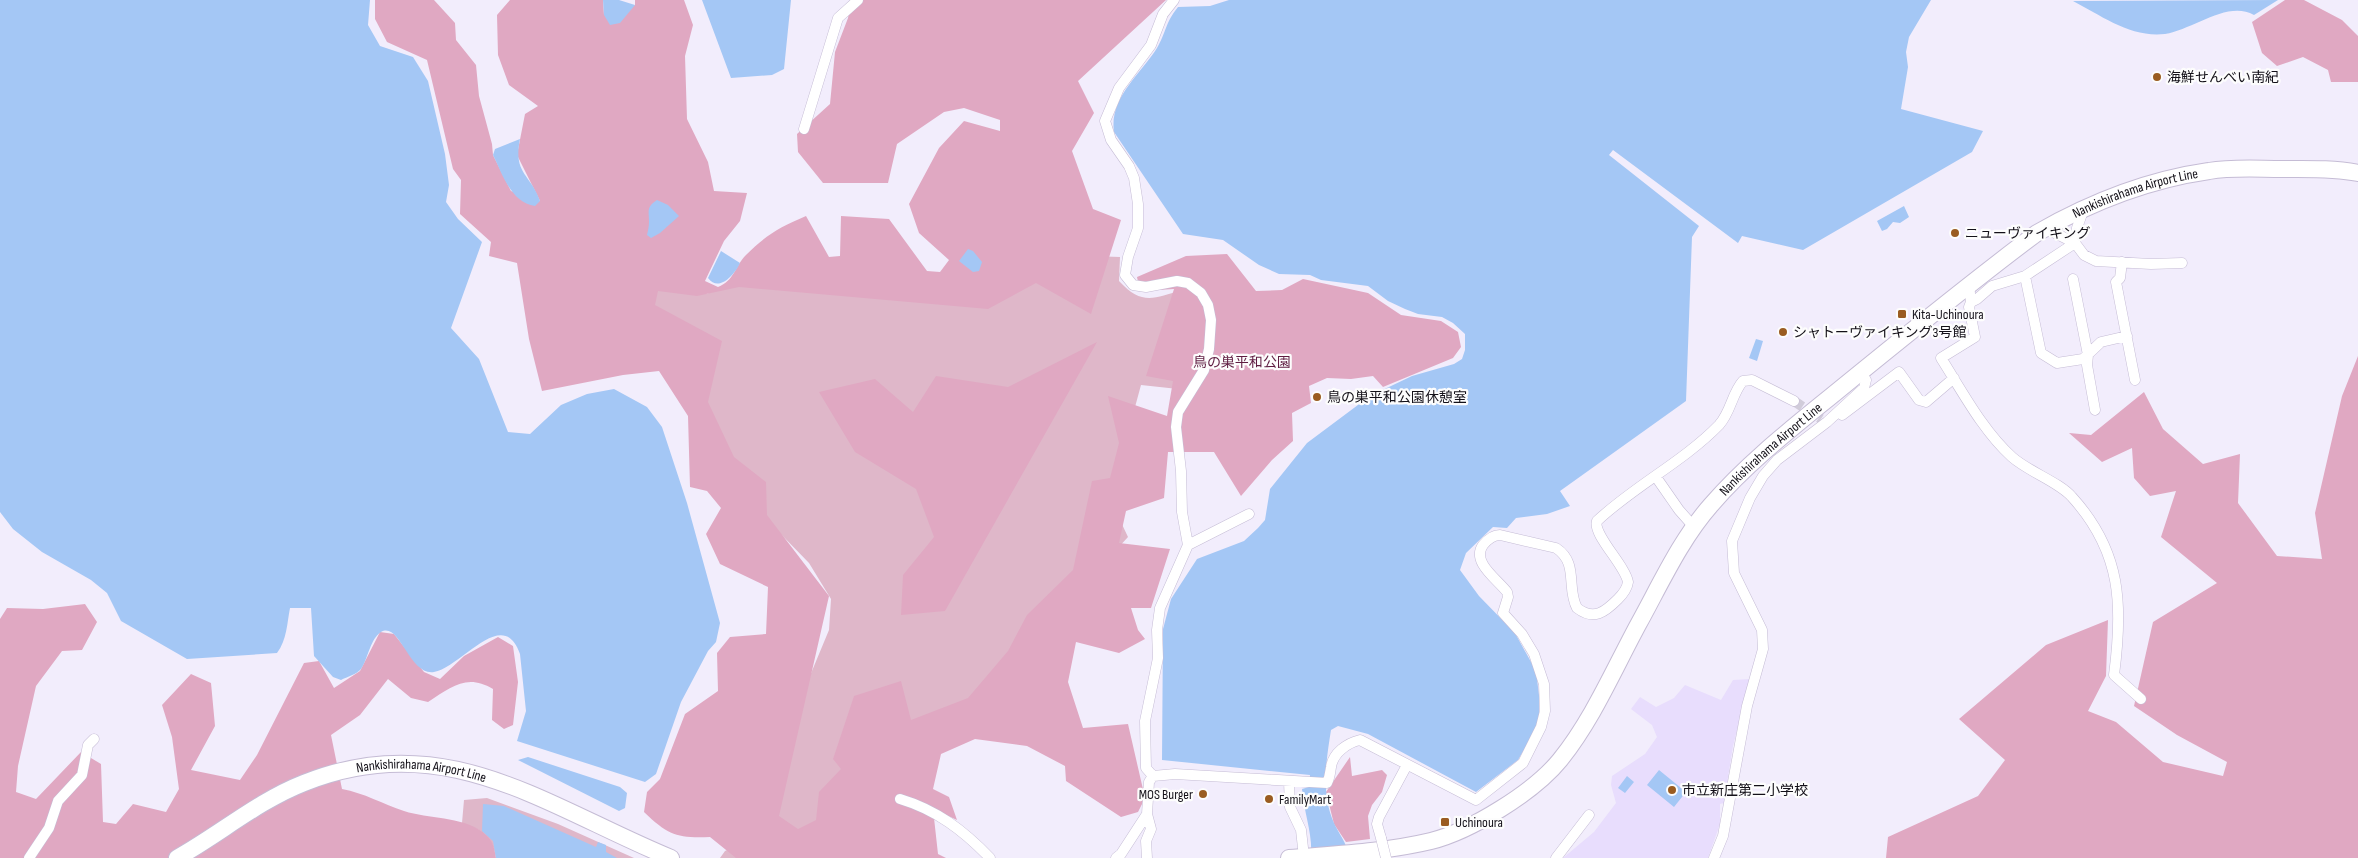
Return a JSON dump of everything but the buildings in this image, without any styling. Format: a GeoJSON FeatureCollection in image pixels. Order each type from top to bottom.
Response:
{"type":"FeatureCollection","features":[{"type":"Feature","properties":{"kind":"main road","name":"Nankishirahama Airport Line"},"geometry":{"type":"LineString","coordinates":[[1301,857],[1356,853],[1431,841],[1455,832],[1508,804],[1548,773],[1560,760],[1586,722],[1694,527],[1710,505],[1746,469],[1860,372],[1969,285],[2045,228],[2085,207],[2144,186],[2210,171],[2307,169],[2358,174]]}},
{"type":"Feature","properties":{"kind":"main road","name":"Nankishirahama Airport Line"},"geometry":{"type":"LineString","coordinates":[[177,858],[286,791],[306,782],[342,771],[384,764],[437,765],[457,768],[481,775],[522,789],[671,858]]}},
{"type":"Feature","properties":{"kind":"street"},"geometry":{"type":"LineString","coordinates":[[804,129],[838,18],[858,0]]}},
{"type":"Feature","properties":{"kind":"street"},"geometry":{"type":"LineString","coordinates":[[1153,776],[1146,768],[1145,721],[1158,658],[1157,630],[1160,608],[1188,545],[1182,512],[1181,471],[1176,427],[1178,412],[1204,370],[1212,320],[1204,299],[1188,283],[1178,281],[1146,287],[1132,284],[1125,275],[1128,257],[1138,228],[1138,204],[1134,178],[1129,166],[1111,140],[1105,122],[1119,88],[1151,44],[1163,14],[1174,0]]}},
{"type":"Feature","properties":{"kind":"street"},"geometry":{"type":"LineString","coordinates":[[1971,302],[1992,286],[2025,276],[2075,243],[2077,228],[2085,207]]}},
{"type":"Feature","properties":{"kind":"street"},"geometry":{"type":"LineString","coordinates":[[2045,228],[2075,243],[2084,255],[2096,261],[2151,264],[2182,263]]}},
{"type":"Feature","properties":{"kind":"street"},"geometry":{"type":"LineString","coordinates":[[2122,262],[2120,278],[2116,282],[2135,380]]}},
{"type":"Feature","properties":{"kind":"street"},"geometry":{"type":"LineString","coordinates":[[2025,276],[2041,353],[2057,363],[2083,359],[2101,342],[2127,336]]}},
{"type":"Feature","properties":{"kind":"street"},"geometry":{"type":"LineString","coordinates":[[2073,279],[2088,354],[2087,365],[2095,410]]}},
{"type":"Feature","properties":{"kind":"street"},"geometry":{"type":"LineString","coordinates":[[1969,285],[1971,302],[1969,307],[1975,337],[1941,358],[1988,428],[2012,457],[2071,496],[2101,539],[2117,583],[2119,636],[2114,675],[2141,699]]}},
{"type":"Feature","properties":{"kind":"street"},"geometry":{"type":"LineString","coordinates":[[1714,858],[1723,836],[1747,706],[1763,649],[1762,630],[1734,573],[1732,541],[1750,498],[1763,476],[1777,460],[1864,388],[1866,380],[1860,372]]}},
{"type":"Feature","properties":{"kind":"street"},"geometry":{"type":"LineString","coordinates":[[1824,421],[1845,414],[1899,372],[1919,400],[1926,402],[1954,378]]}},
{"type":"Feature","properties":{"kind":"street"},"geometry":{"type":"LineString","coordinates":[[1153,776],[1174,774],[1327,783],[1334,758],[1345,746],[1356,741],[1366,741],[1407,765],[1476,800],[1523,763],[1541,727],[1545,705],[1542,676],[1534,654],[1527,641],[1503,613],[1508,597],[1507,592],[1485,568],[1479,558],[1479,551],[1486,541],[1500,534],[1556,548],[1562,552],[1569,562],[1577,608],[1593,615],[1602,613],[1622,594],[1628,582],[1624,572],[1597,529],[1596,522],[1656,477],[1718,426],[1727,414],[1743,381],[1752,380],[1794,401]]}},
{"type":"Feature","properties":{"kind":"street"},"geometry":{"type":"LineString","coordinates":[[1656,477],[1679,510],[1694,527]]}},
{"type":"Feature","properties":{"kind":"street"},"geometry":{"type":"LineString","coordinates":[[1188,545],[1249,514]]}},
{"type":"Feature","properties":{"kind":"street"},"geometry":{"type":"LineString","coordinates":[[29,858],[49,828],[58,801],[82,775],[88,745],[94,739]]}},
{"type":"Feature","properties":{"kind":"street"},"geometry":{"type":"LineString","coordinates":[[1386,858],[1377,824],[1407,765]]}},
{"type":"Feature","properties":{"kind":"street"},"geometry":{"type":"LineString","coordinates":[[1147,858],[1146,842],[1151,829],[1147,814],[1149,782],[1153,776]]}},
{"type":"Feature","properties":{"kind":"street"},"geometry":{"type":"LineString","coordinates":[[1289,781],[1290,807],[1301,830],[1301,857]]}},
{"type":"Feature","properties":{"kind":"street"},"geometry":{"type":"LineString","coordinates":[[900,800],[919,805],[947,820],[962,831],[990,858]]}},
{"type":"Feature","properties":{"kind":"street"},"geometry":{"type":"LineString","coordinates":[[1116,858],[1121,854],[1147,814]]}},
{"type":"Feature","properties":{"kind":"street"},"geometry":{"type":"LineString","coordinates":[[1556,858],[1589,815]]}},
{"type":"Feature","properties":{"kind":"shaded area"},"geometry":{"type":"Polygon","coordinates":[[[1063,255],[1120,257],[1119,281],[1127,289],[1142,297],[1156,297],[1182,290],[1178,389],[1141,385],[1110,499],[1128,537],[1050,622],[1010,677],[906,731],[912,858],[720,858],[725,851],[740,844],[829,630],[831,599],[809,563],[773,526],[735,463],[646,293],[657,286],[706,294],[738,283],[999,302],[1063,255]]]}},
{"type":"Feature","properties":{"kind":"shaded area","name":"市立新庄第二小学校"},"geometry":{"type":"Polygon","coordinates":[[[1750,679],[1733,746],[1724,803],[1720,804],[1720,824],[1708,858],[1563,858],[1594,832],[1616,803],[1611,785],[1612,776],[1645,754],[1657,737],[1652,725],[1631,709],[1640,697],[1656,707],[1674,698],[1685,685],[1721,700],[1733,680],[1750,679]]]}},
{"type":"Feature","properties":{"kind":"shaded area"},"geometry":{"type":"Polygon","coordinates":[[[487,798],[558,824],[634,858],[496,858],[492,843],[486,834],[462,823],[464,800],[487,798]]]}},
{"type":"Feature","properties":{"kind":"green space","name":"鳥の巣平和公園"},"geometry":{"type":"Polygon","coordinates":[[[375,0],[434,0],[455,23],[456,40],[476,65],[479,96],[492,144],[493,155],[511,191],[540,201],[517,155],[525,114],[538,106],[509,85],[498,55],[497,15],[510,0],[603,0],[604,15],[635,5],[635,0],[684,0],[693,25],[685,56],[687,119],[708,162],[714,191],[747,193],[740,221],[724,241],[705,281],[718,287],[728,281],[742,259],[760,242],[781,228],[806,216],[829,257],[840,256],[841,216],[889,219],[927,271],[940,272],[949,260],[919,233],[909,204],[939,148],[964,121],[1000,131],[1000,120],[964,108],[944,112],[897,144],[888,183],[823,183],[798,152],[797,134],[830,104],[835,52],[848,18],[851,0],[1166,0],[1078,81],[1094,113],[1072,151],[1093,209],[1121,220],[1091,314],[1036,283],[988,309],[739,287],[697,296],[658,291],[655,305],[722,341],[708,402],[734,457],[766,482],[767,515],[829,596],[779,816],[798,829],[816,820],[819,792],[841,769],[833,759],[854,696],[901,681],[911,720],[968,698],[1008,651],[1027,615],[1073,570],[1092,481],[1110,478],[1119,443],[1108,396],[1167,416],[1173,381],[1146,376],[1174,289],[1140,291],[1137,277],[1186,256],[1227,254],[1256,291],[1282,290],[1303,279],[1368,293],[1401,315],[1441,321],[1458,332],[1461,347],[1453,358],[1383,387],[1373,376],[1351,379],[1327,378],[1309,386],[1311,403],[1292,413],[1293,441],[1272,460],[1241,496],[1214,452],[1168,452],[1164,498],[1126,511],[1119,543],[1170,549],[1151,608],[1131,608],[1138,630],[1145,639],[1119,653],[1076,642],[1068,682],[1083,728],[1128,724],[1145,798],[1138,812],[1121,817],[1066,781],[1065,766],[1027,746],[975,739],[941,754],[933,789],[949,797],[957,820],[933,809],[938,854],[946,858],[736,858],[710,837],[689,837],[674,834],[660,826],[644,812],[647,792],[660,779],[685,714],[718,691],[717,653],[730,637],[766,634],[768,587],[720,564],[706,534],[721,508],[707,491],[690,487],[688,416],[659,371],[623,375],[542,391],[529,339],[517,263],[489,256],[491,242],[460,214],[461,180],[453,169],[427,60],[387,42],[375,19],[375,0]]]}},
{"type":"Feature","properties":{"kind":"green space"},"geometry":{"type":"Polygon","coordinates":[[[2285,0],[2304,0],[2342,20],[2358,36],[2358,82],[2331,82],[2328,70],[2303,57],[2277,66],[2262,53],[2252,22],[2285,0]]]}},
{"type":"Feature","properties":{"kind":"green space"},"geometry":{"type":"Polygon","coordinates":[[[1097,342],[945,611],[901,615],[903,575],[934,537],[916,489],[855,452],[819,392],[875,379],[913,412],[936,376],[1008,387],[1097,342]]]}},
{"type":"Feature","properties":{"kind":"green space"},"geometry":{"type":"Polygon","coordinates":[[[2358,356],[2358,858],[1886,858],[1888,837],[1978,796],[2005,760],[1959,719],[2046,645],[2108,620],[2106,676],[2088,711],[2116,722],[2163,762],[2223,776],[2227,762],[2177,735],[2134,706],[2153,622],[2217,583],[2161,537],[2176,491],[2150,496],[2134,478],[2132,448],[2102,462],[2069,433],[2091,435],[2144,392],[2163,429],[2203,464],[2240,454],[2238,503],[2277,556],[2322,559],[2315,513],[2342,396],[2358,356]]]}},
{"type":"Feature","properties":{"kind":"green space"},"geometry":{"type":"Polygon","coordinates":[[[85,604],[97,622],[82,650],[62,651],[36,686],[18,766],[16,792],[36,799],[81,752],[101,764],[103,822],[116,824],[133,804],[166,812],[179,789],[172,737],[162,705],[191,674],[211,683],[215,726],[191,770],[240,780],[257,755],[304,663],[319,661],[334,688],[360,671],[380,632],[394,634],[424,672],[440,679],[464,656],[498,637],[513,646],[518,682],[513,725],[504,729],[492,720],[493,689],[484,684],[467,682],[459,684],[428,702],[411,698],[388,679],[360,715],[331,735],[342,789],[414,814],[454,820],[474,827],[489,837],[494,847],[496,858],[0,858],[0,619],[7,608],[43,609],[85,604]]]}},
{"type":"Feature","properties":{"kind":"green space"},"geometry":{"type":"Polygon","coordinates":[[[1350,757],[1352,776],[1382,770],[1387,775],[1382,792],[1372,805],[1368,816],[1370,839],[1346,842],[1334,824],[1326,792],[1350,757]]]}},
{"type":"Feature","properties":{"kind":"water"},"geometry":{"type":"Polygon","coordinates":[[[0,0],[370,0],[368,25],[380,46],[413,57],[428,81],[445,154],[449,185],[446,202],[458,219],[482,242],[451,328],[479,359],[508,432],[530,434],[561,405],[587,394],[614,389],[647,407],[662,427],[687,503],[720,623],[716,642],[708,651],[681,702],[656,774],[645,782],[517,741],[526,711],[520,654],[513,640],[503,635],[493,637],[481,643],[445,668],[434,672],[425,671],[418,666],[394,634],[388,631],[381,632],[374,639],[361,669],[341,680],[333,677],[314,656],[311,608],[290,608],[285,637],[277,653],[187,659],[121,621],[107,593],[91,580],[42,552],[13,529],[0,512],[0,0]]]}},
{"type":"Feature","properties":{"kind":"water"},"geometry":{"type":"Polygon","coordinates":[[[603,0],[619,0],[635,5],[620,23],[610,25],[604,15],[603,0]]]}},
{"type":"Feature","properties":{"kind":"water"},"geometry":{"type":"Polygon","coordinates":[[[702,0],[791,0],[784,69],[772,75],[731,78],[702,0]]]}},
{"type":"Feature","properties":{"kind":"water"},"geometry":{"type":"Polygon","coordinates":[[[1229,0],[1931,0],[1909,37],[1906,52],[1908,67],[1901,109],[1983,131],[1972,152],[1803,250],[1742,236],[1738,243],[1613,150],[1609,155],[1699,226],[1692,237],[1686,401],[1560,491],[1570,506],[1547,514],[1516,518],[1507,528],[1493,527],[1466,553],[1460,570],[1479,596],[1515,633],[1536,671],[1539,695],[1539,724],[1518,760],[1476,792],[1368,734],[1338,726],[1331,730],[1326,765],[1327,801],[1334,823],[1345,843],[1349,858],[1311,858],[1311,840],[1302,789],[1309,787],[1310,775],[1162,760],[1163,629],[1171,599],[1197,559],[1244,541],[1258,528],[1265,520],[1270,489],[1307,443],[1370,396],[1412,376],[1454,364],[1462,359],[1465,350],[1465,334],[1453,323],[1442,317],[1418,314],[1405,309],[1388,301],[1368,286],[1321,280],[1310,275],[1279,274],[1259,265],[1223,240],[1183,234],[1114,132],[1116,108],[1127,87],[1157,48],[1170,18],[1178,7],[1210,6],[1229,0]]]}},
{"type":"Feature","properties":{"kind":"water"},"geometry":{"type":"Polygon","coordinates":[[[2278,0],[2254,15],[2244,11],[2221,13],[2165,34],[2140,33],[2117,25],[2073,1],[2278,0]]]}},
{"type":"Feature","properties":{"kind":"water"},"geometry":{"type":"Polygon","coordinates":[[[520,139],[518,151],[521,167],[540,201],[535,206],[527,204],[520,199],[508,186],[493,155],[495,149],[520,139]]]}},
{"type":"Feature","properties":{"kind":"water"},"geometry":{"type":"Polygon","coordinates":[[[657,200],[668,205],[679,216],[660,233],[651,238],[647,235],[649,210],[651,205],[657,200]]]}},
{"type":"Feature","properties":{"kind":"water"},"geometry":{"type":"Polygon","coordinates":[[[1904,206],[1909,217],[1900,223],[1893,222],[1887,229],[1882,231],[1877,221],[1904,206]]]}},
{"type":"Feature","properties":{"kind":"water"},"geometry":{"type":"Polygon","coordinates":[[[968,249],[973,251],[982,262],[979,271],[973,272],[959,261],[968,249]]]}},
{"type":"Feature","properties":{"kind":"water"},"geometry":{"type":"Polygon","coordinates":[[[721,251],[740,263],[731,277],[717,284],[708,278],[721,251]]]}},
{"type":"Feature","properties":{"kind":"water"},"geometry":{"type":"Polygon","coordinates":[[[1756,339],[1763,341],[1757,361],[1749,358],[1756,339]]]}},
{"type":"Feature","properties":{"kind":"water"},"geometry":{"type":"Polygon","coordinates":[[[528,757],[620,787],[627,793],[625,808],[619,811],[518,760],[528,757]]]}},
{"type":"Feature","properties":{"kind":"water"},"geometry":{"type":"Polygon","coordinates":[[[1659,770],[1686,792],[1674,807],[1647,785],[1659,770]]]}},
{"type":"Feature","properties":{"kind":"water"},"geometry":{"type":"Polygon","coordinates":[[[1627,776],[1634,782],[1625,793],[1618,788],[1627,776]]]}},
{"type":"Feature","properties":{"kind":"water"},"geometry":{"type":"Polygon","coordinates":[[[483,804],[504,806],[596,847],[598,842],[606,845],[606,852],[617,858],[496,858],[493,841],[482,831],[483,804]]]}},
{"type":"Feature","properties":{"kind":"tunnel"},"geometry":{"type":"LineString","coordinates":[[1794,401],[1821,419]]}},
{"type":"Feature","properties":{"kind":"place","name":"海鮮せんべい南紀"},"geometry":{"type":"Point","coordinates":[2157,77]}},
{"type":"Feature","properties":{"kind":"place","name":"ニューヴァイキング"},"geometry":{"type":"Point","coordinates":[1955,233]}},
{"type":"Feature","properties":{"kind":"place","name":"Kita-Uchinoura"},"geometry":{"type":"Point","coordinates":[1902,314]}},
{"type":"Feature","properties":{"kind":"place","name":"シャトーヴァイキング3号館"},"geometry":{"type":"Point","coordinates":[1783,332]}},
{"type":"Feature","properties":{"kind":"place","name":"鳥の巣平和公園休憩室"},"geometry":{"type":"Point","coordinates":[1317,397]}},
{"type":"Feature","properties":{"kind":"place","name":"市立新庄第二小学校"},"geometry":{"type":"Point","coordinates":[1672,790]}},
{"type":"Feature","properties":{"kind":"place","name":"MOS Burger"},"geometry":{"type":"Point","coordinates":[1203,794]}},
{"type":"Feature","properties":{"kind":"place","name":"FamilyMart"},"geometry":{"type":"Point","coordinates":[1269,799]}},
{"type":"Feature","properties":{"kind":"place","name":"Uchinoura"},"geometry":{"type":"Point","coordinates":[1445,822]}}]}
